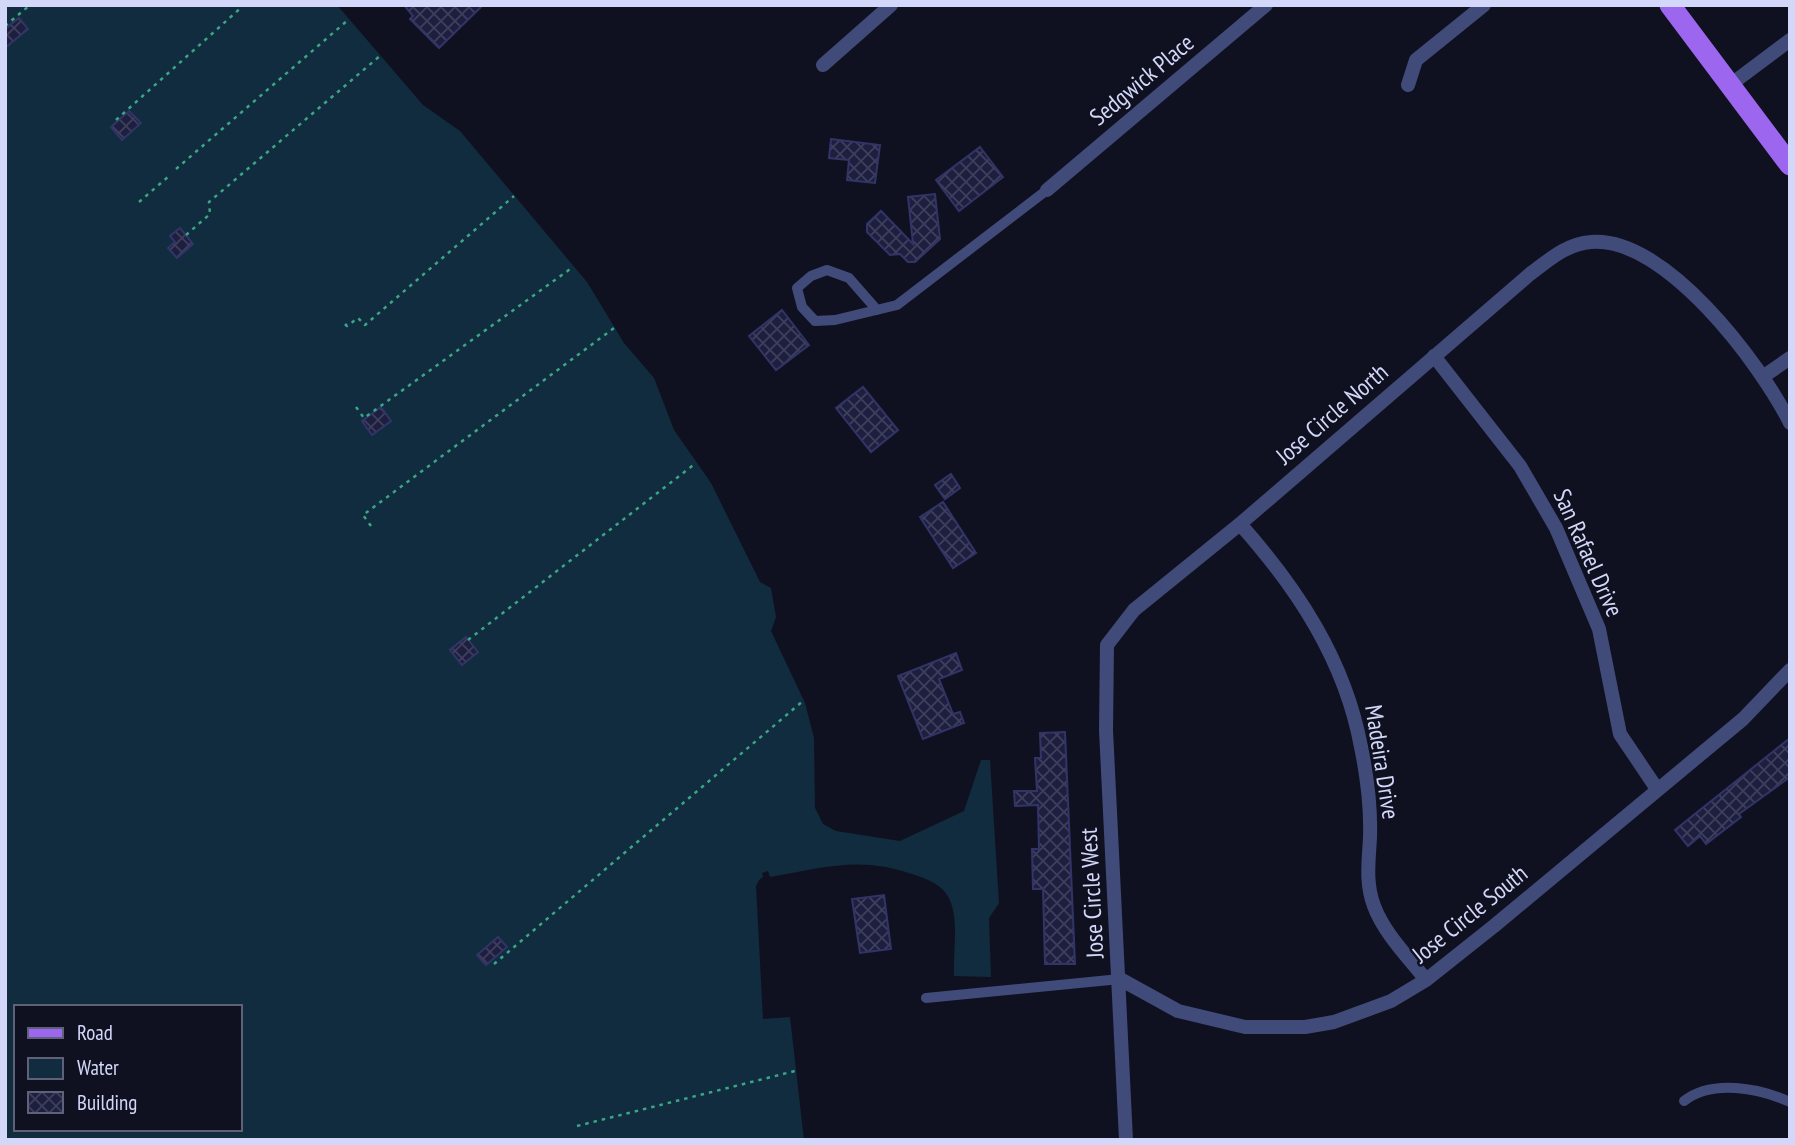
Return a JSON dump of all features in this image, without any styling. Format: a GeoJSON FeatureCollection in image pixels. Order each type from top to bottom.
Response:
{"type":"FeatureCollection","features":[{"type":"Feature","properties":{"kind":"main road"},"geometry":{"type":"LineString","coordinates":[[1670,5],[1790,165]]}},
{"type":"Feature","properties":{"kind":"street"},"geometry":{"type":"LineString","coordinates":[[823,65],[891,5]]}},
{"type":"Feature","properties":{"kind":"street","name":"Sedgwick Place"},"geometry":{"type":"LineString","coordinates":[[1048,190],[1266,5]]}},
{"type":"Feature","properties":{"kind":"street"},"geometry":{"type":"LineString","coordinates":[[1408,85],[1416,60],[1483,5]]}},
{"type":"Feature","properties":{"kind":"street"},"geometry":{"type":"LineString","coordinates":[[1730,85],[1790,40]]}},
{"type":"Feature","properties":{"kind":"street","name":"Jose Circle North"},"geometry":{"type":"LineString","coordinates":[[1107,645],[1135,610],[1240,524],[1530,274],[1564,249],[1601,242],[1633,249],[1687,291],[1724,326],[1764,376]]}},
{"type":"Feature","properties":{"kind":"street","name":"San Rafael Drive"},"geometry":{"type":"LineString","coordinates":[[1434,356],[1520,466],[1556,528],[1599,629],[1620,734],[1657,789]]}},
{"type":"Feature","properties":{"kind":"street"},"geometry":{"type":"LineString","coordinates":[[1790,358],[1764,376],[1790,423]]}},
{"type":"Feature","properties":{"kind":"street","name":"Madeira Drive"},"geometry":{"type":"LineString","coordinates":[[1240,524],[1280,569],[1317,628],[1339,675],[1356,724],[1369,798],[1367,869],[1372,900],[1397,943],[1426,980]]}},
{"type":"Feature","properties":{"kind":"street","name":"Jose Circle West"},"geometry":{"type":"LineString","coordinates":[[1107,645],[1106,730],[1126,1140]]}},
{"type":"Feature","properties":{"kind":"street","name":"Jose Circle South"},"geometry":{"type":"LineString","coordinates":[[1120,979],[1178,1012],[1227,1025],[1305,1027],[1344,1020],[1391,1001],[1426,980],[1757,707],[1790,670]]}},
{"type":"Feature","properties":{"kind":"lane"},"geometry":{"type":"LineString","coordinates":[[877,310],[849,278],[827,270],[811,276],[797,288],[802,306],[815,321],[835,320],[877,310],[897,305],[1048,190]]}},
{"type":"Feature","properties":{"kind":"lane"},"geometry":{"type":"LineString","coordinates":[[926,998],[1120,979]]}},
{"type":"Feature","properties":{"kind":"lane"},"geometry":{"type":"LineString","coordinates":[[1684,1101],[1710,1088],[1750,1090],[1790,1102]]}},
{"type":"Feature","properties":{"kind":"path"},"geometry":{"type":"LineString","coordinates":[[5,26],[30,5]]}},
{"type":"Feature","properties":{"kind":"path"},"geometry":{"type":"LineString","coordinates":[[116,120],[244,5]]}},
{"type":"Feature","properties":{"kind":"path"},"geometry":{"type":"LineString","coordinates":[[176,169],[348,20]]}},
{"type":"Feature","properties":{"kind":"path"},"geometry":{"type":"LineString","coordinates":[[186,235],[210,214],[209,202],[381,55]]}},
{"type":"Feature","properties":{"kind":"path"},"geometry":{"type":"LineString","coordinates":[[139,202],[169,176]]}},
{"type":"Feature","properties":{"kind":"path"},"geometry":{"type":"LineString","coordinates":[[345,324],[348,326],[358,318],[365,325],[514,196]]}},
{"type":"Feature","properties":{"kind":"path"},"geometry":{"type":"LineString","coordinates":[[356,407],[364,418],[573,267]]}},
{"type":"Feature","properties":{"kind":"path"},"geometry":{"type":"LineString","coordinates":[[371,526],[363,515],[614,328]]}},
{"type":"Feature","properties":{"kind":"path"},"geometry":{"type":"LineString","coordinates":[[468,640],[696,463]]}},
{"type":"Feature","properties":{"kind":"path"},"geometry":{"type":"LineString","coordinates":[[494,964],[803,701]]}},
{"type":"Feature","properties":{"kind":"path"},"geometry":{"type":"LineString","coordinates":[[577,1126],[795,1071]]}},
{"type":"Feature","properties":{"kind":"water"},"geometry":{"type":"Polygon","coordinates":[[[5,5],[337,5],[423,105],[460,131],[587,282],[624,343],[654,378],[674,430],[711,483],[760,582],[771,588],[776,617],[771,631],[805,703],[814,738],[815,808],[823,824],[836,831],[900,841],[964,811],[981,760],[990,760],[999,903],[989,918],[991,977],[954,976],[955,931],[952,906],[943,890],[929,880],[898,870],[861,864],[770,877],[768,871],[762,873],[763,877],[756,886],[763,1019],[790,1017],[804,1140],[5,1140],[5,5]]]}},
{"type":"Feature","properties":{"kind":"building"},"geometry":{"type":"Polygon","coordinates":[[[404,5],[483,5],[439,48],[410,19],[413,16],[404,5]]]}},
{"type":"Feature","properties":{"kind":"building"},"geometry":{"type":"Polygon","coordinates":[[[19,18],[28,29],[5,48],[5,29],[19,18]]]}},
{"type":"Feature","properties":{"kind":"building"},"geometry":{"type":"Polygon","coordinates":[[[129,111],[141,123],[122,140],[111,127],[129,111]]]}},
{"type":"Feature","properties":{"kind":"building"},"geometry":{"type":"Polygon","coordinates":[[[831,139],[880,145],[875,183],[847,180],[849,160],[829,158],[831,139]]]}},
{"type":"Feature","properties":{"kind":"building"},"geometry":{"type":"Polygon","coordinates":[[[980,147],[1003,177],[959,211],[936,180],[980,147]]]}},
{"type":"Feature","properties":{"kind":"building"},"geometry":{"type":"Polygon","coordinates":[[[935,194],[940,239],[915,262],[908,262],[900,254],[890,255],[867,232],[867,224],[881,211],[913,244],[908,197],[935,194]]]}},
{"type":"Feature","properties":{"kind":"building"},"geometry":{"type":"Polygon","coordinates":[[[180,228],[193,244],[177,258],[168,248],[175,242],[170,236],[180,228]]]}},
{"type":"Feature","properties":{"kind":"building"},"geometry":{"type":"Polygon","coordinates":[[[782,310],[809,345],[776,370],[749,336],[782,310]]]}},
{"type":"Feature","properties":{"kind":"building"},"geometry":{"type":"Polygon","coordinates":[[[863,387],[898,430],[871,452],[836,408],[863,387]]]}},
{"type":"Feature","properties":{"kind":"building"},"geometry":{"type":"Polygon","coordinates":[[[381,407],[391,421],[372,435],[362,421],[381,407]]]}},
{"type":"Feature","properties":{"kind":"building"},"geometry":{"type":"Polygon","coordinates":[[[951,474],[960,488],[945,499],[935,485],[951,474]]]}},
{"type":"Feature","properties":{"kind":"building"},"geometry":{"type":"Polygon","coordinates":[[[943,502],[976,553],[953,568],[920,517],[943,502]]]}},
{"type":"Feature","properties":{"kind":"building"},"geometry":{"type":"Polygon","coordinates":[[[466,637],[478,652],[462,665],[450,650],[466,637]]]}},
{"type":"Feature","properties":{"kind":"building"},"geometry":{"type":"Polygon","coordinates":[[[956,653],[962,670],[939,679],[953,714],[960,712],[964,723],[923,739],[898,676],[956,653]]]}},
{"type":"Feature","properties":{"kind":"building"},"geometry":{"type":"Polygon","coordinates":[[[1065,732],[1075,964],[1045,964],[1043,889],[1033,889],[1032,849],[1039,849],[1038,805],[1015,806],[1014,791],[1037,791],[1035,758],[1041,758],[1040,733],[1065,732]]]}},
{"type":"Feature","properties":{"kind":"building"},"geometry":{"type":"Polygon","coordinates":[[[1790,738],[1790,777],[1739,814],[1741,817],[1706,844],[1700,836],[1688,846],[1675,830],[1790,738]]]}},
{"type":"Feature","properties":{"kind":"building"},"geometry":{"type":"Polygon","coordinates":[[[884,895],[891,949],[860,953],[852,899],[884,895]]]}},
{"type":"Feature","properties":{"kind":"building"},"geometry":{"type":"Polygon","coordinates":[[[498,937],[507,947],[486,965],[477,955],[498,937]]]}}]}
